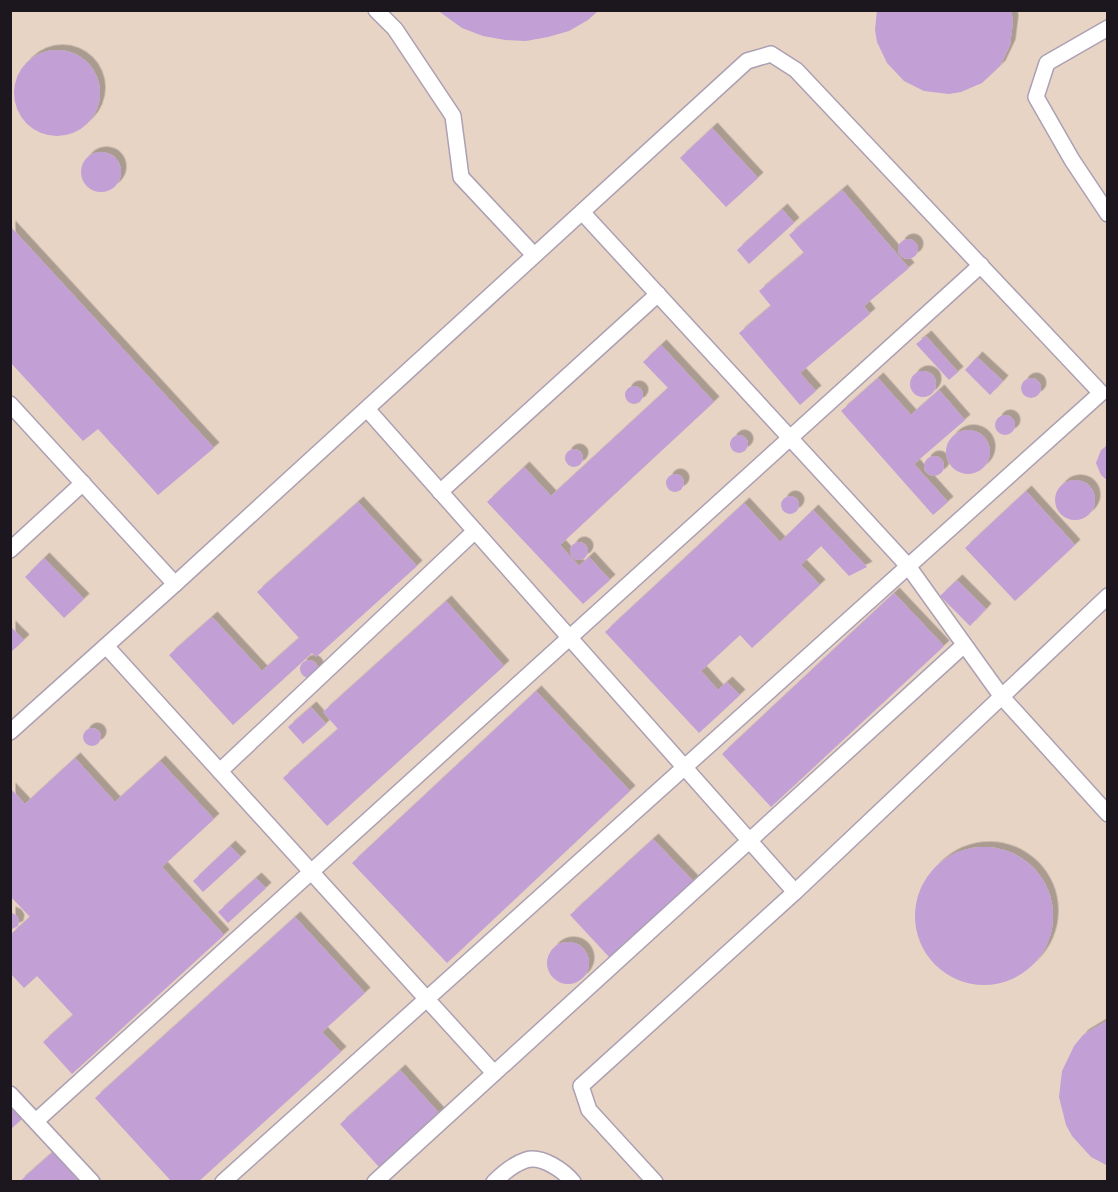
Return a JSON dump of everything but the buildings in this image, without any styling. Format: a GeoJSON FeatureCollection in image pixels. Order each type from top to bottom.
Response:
{"type":"FeatureCollection","features":[{"type":"Feature","properties":{"kind":"lane"},"geometry":{"type":"LineString","coordinates":[[376,10],[395,29],[453,116],[461,177],[534,255]]}},
{"type":"Feature","properties":{"kind":"lane"},"geometry":{"type":"LineString","coordinates":[[1107,28],[1047,63],[1036,97],[1072,160],[1107,214]]}},
{"type":"Feature","properties":{"kind":"lane"},"geometry":{"type":"LineString","coordinates":[[10,732],[747,61],[771,54],[796,70],[1101,393],[223,1182]]}},
{"type":"Feature","properties":{"kind":"lane"},"geometry":{"type":"LineString","coordinates":[[582,212],[908,566],[1002,697],[1107,814]]}},
{"type":"Feature","properties":{"kind":"lane"},"geometry":{"type":"LineString","coordinates":[[36,1121],[981,265]]}},
{"type":"Feature","properties":{"kind":"lane"},"geometry":{"type":"LineString","coordinates":[[440,492],[658,294]]}},
{"type":"Feature","properties":{"kind":"lane"},"geometry":{"type":"LineString","coordinates":[[10,404],[175,584]]}},
{"type":"Feature","properties":{"kind":"lane"},"geometry":{"type":"LineString","coordinates":[[367,409],[795,892]]}},
{"type":"Feature","properties":{"kind":"lane"},"geometry":{"type":"LineString","coordinates":[[10,550],[83,483]]}},
{"type":"Feature","properties":{"kind":"lane"},"geometry":{"type":"LineString","coordinates":[[220,771],[475,531]]}},
{"type":"Feature","properties":{"kind":"lane"},"geometry":{"type":"LineString","coordinates":[[655,1182],[589,1110],[581,1086],[795,892],[1107,596]]}},
{"type":"Feature","properties":{"kind":"lane"},"geometry":{"type":"LineString","coordinates":[[375,1182],[964,645]]}},
{"type":"Feature","properties":{"kind":"lane"},"geometry":{"type":"LineString","coordinates":[[106,646],[494,1073]]}},
{"type":"Feature","properties":{"kind":"lane"},"geometry":{"type":"LineString","coordinates":[[10,1094],[92,1182]]}},
{"type":"Feature","properties":{"kind":"lane"},"geometry":{"type":"LineString","coordinates":[[494,1182],[506,1170],[528,1159],[545,1162],[567,1174],[573,1182]]}},
{"type":"Feature","properties":{"kind":"shaded area"},"geometry":{"type":"Polygon","coordinates":[[[11,11],[1107,11],[1107,1181],[11,1181],[11,11]]]}}]}
